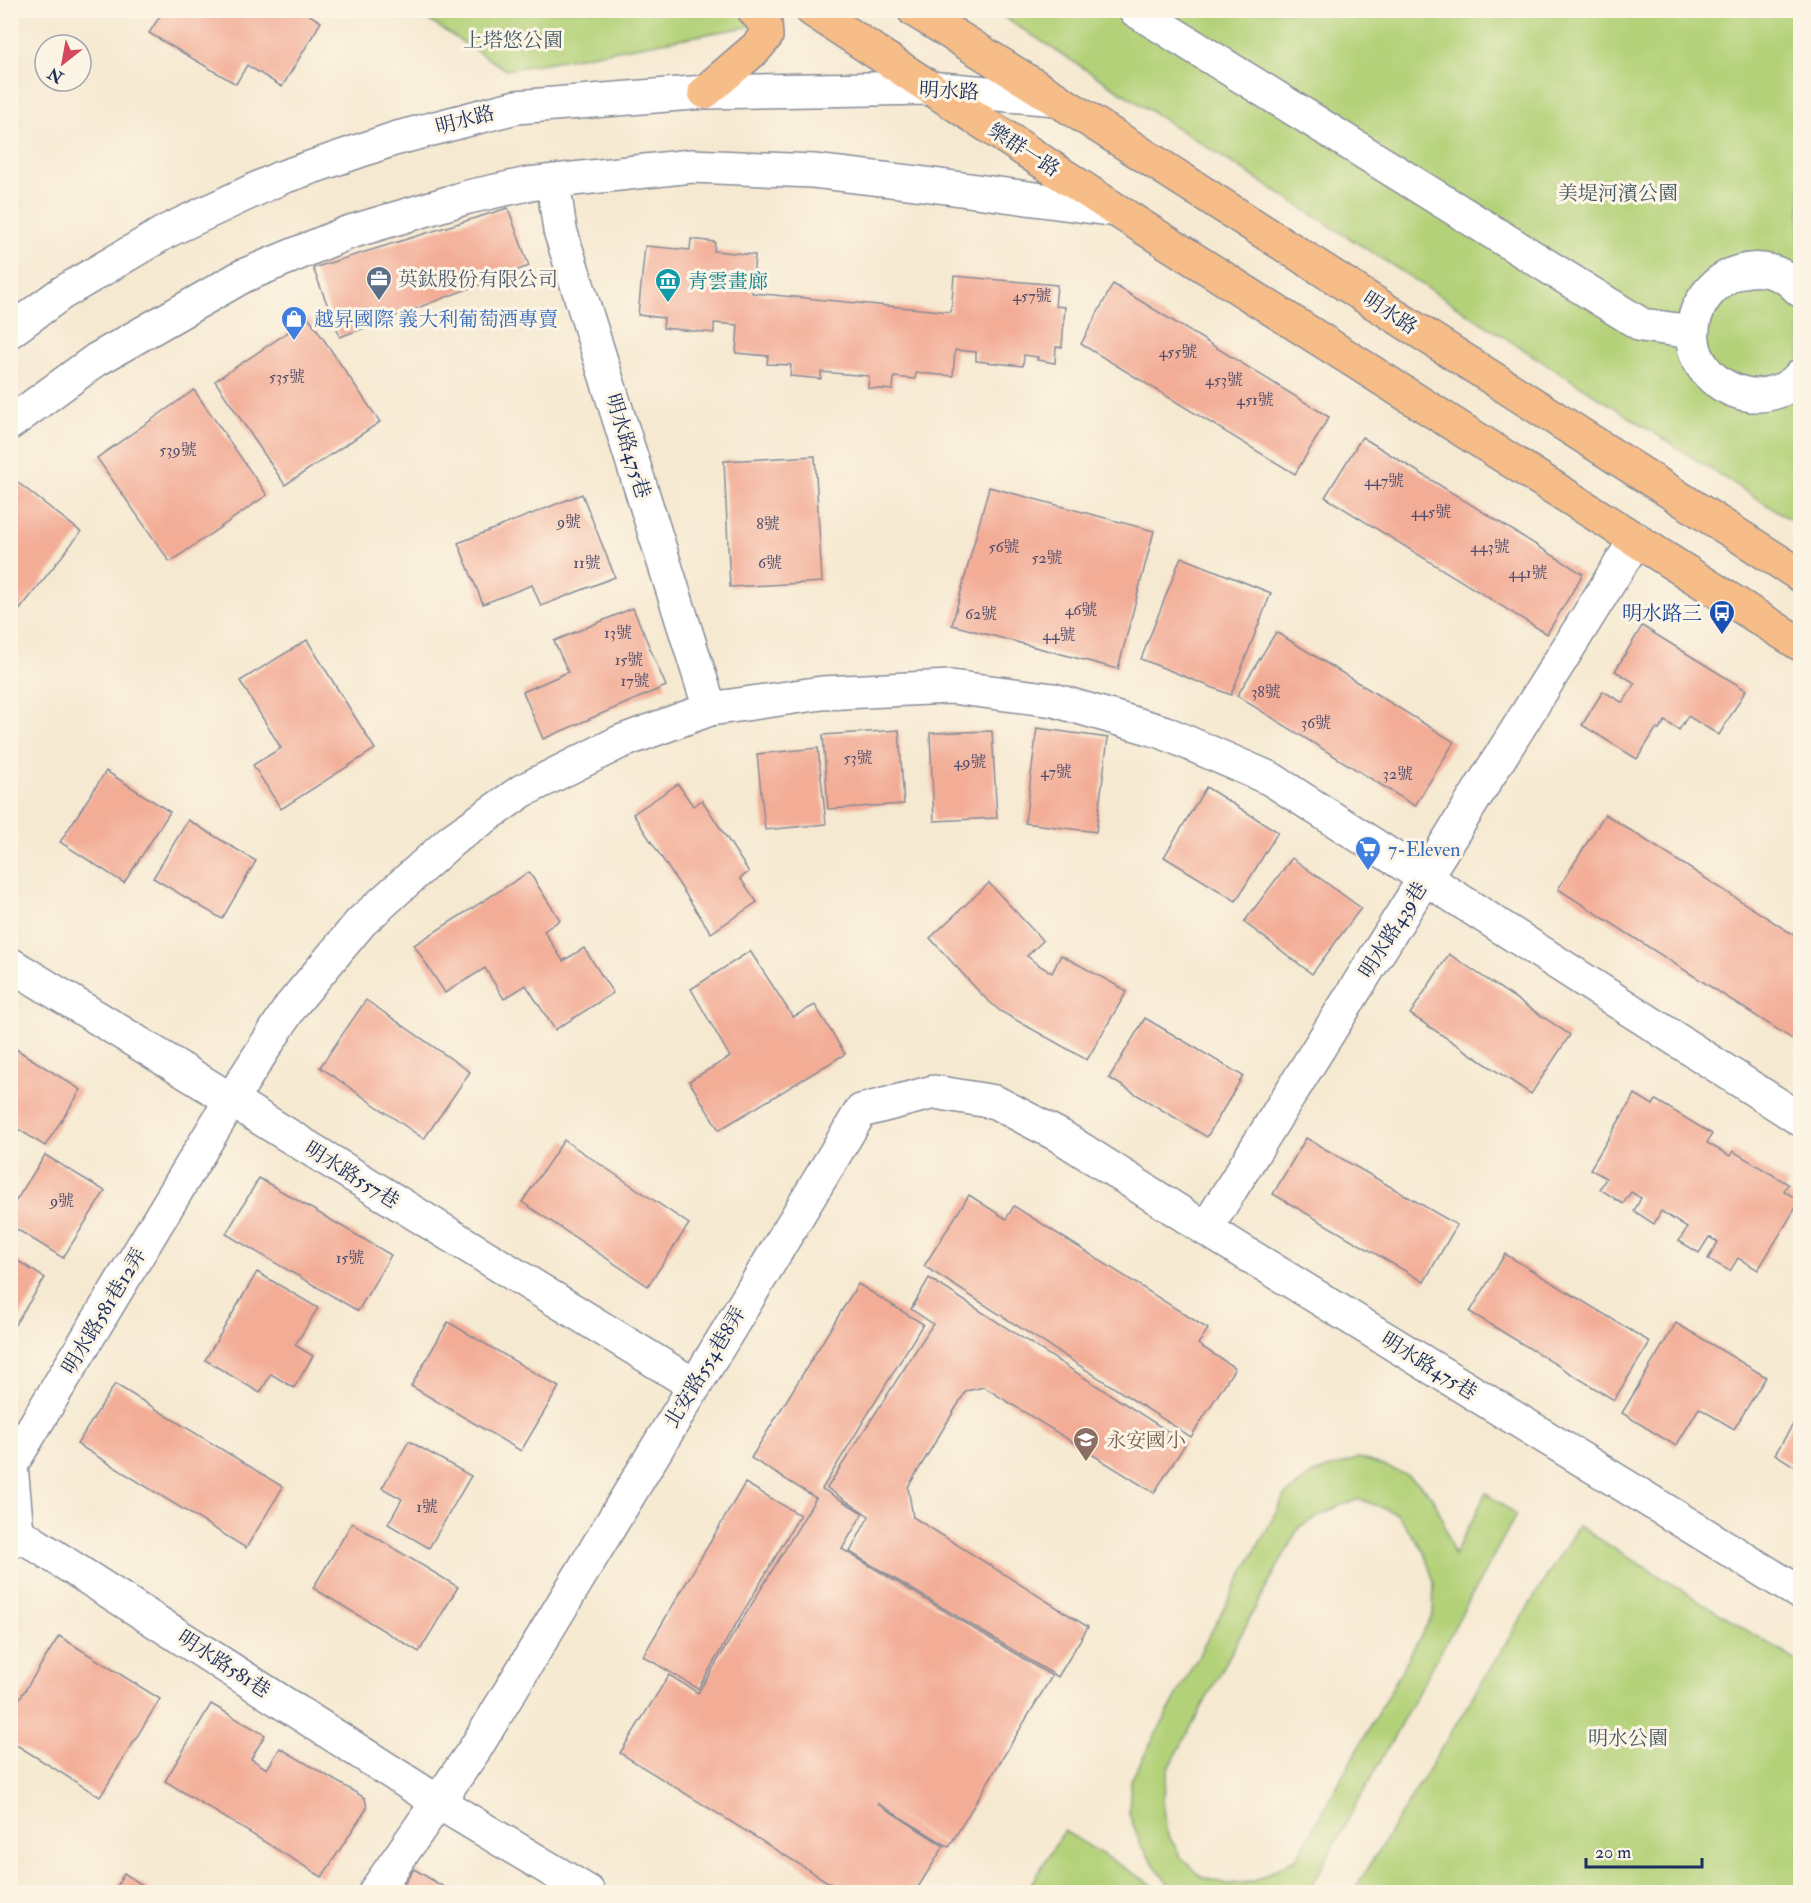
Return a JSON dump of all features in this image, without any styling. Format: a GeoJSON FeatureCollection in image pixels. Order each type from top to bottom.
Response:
{"type":"FeatureCollection","features":[{"type":"Feature","properties":{"kind":"main road"},"geometry":{"type":"LineString","coordinates":[[705,92],[756,48],[766,36],[765,23],[754,10]]}},
{"type":"Feature","properties":{"kind":"main road","name":"樂群一路"},"geometry":{"type":"LineString","coordinates":[[812,10],[1116,210]]}},
{"type":"Feature","properties":{"kind":"main road"},"geometry":{"type":"LineString","coordinates":[[914,10],[1056,99]]}},
{"type":"Feature","properties":{"kind":"main road","name":"明水路"},"geometry":{"type":"LineString","coordinates":[[1056,99],[1800,575]]}},
{"type":"Feature","properties":{"kind":"main road"},"geometry":{"type":"LineString","coordinates":[[1116,210],[1800,644]]}},
{"type":"Feature","properties":{"kind":"street"},"geometry":{"type":"LineString","coordinates":[[1135,10],[1642,325],[1692,332]]}},
{"type":"Feature","properties":{"kind":"street","name":"明水路"},"geometry":{"type":"LineString","coordinates":[[10,331],[62,293],[166,231],[279,178],[394,139],[516,107],[705,92],[929,88],[1056,99]]}},
{"type":"Feature","properties":{"kind":"street"},"geometry":{"type":"LineString","coordinates":[[10,423],[96,360],[243,276],[347,233],[468,197],[528,184],[691,166],[813,171],[1116,210]]}},
{"type":"Feature","properties":{"kind":"street","name":"明水路475巷"},"geometry":{"type":"LineString","coordinates":[[554,182],[561,230],[710,709]]}},
{"type":"Feature","properties":{"kind":"street"},"geometry":{"type":"LineString","coordinates":[[1800,290],[1786,278],[1766,271],[1744,271],[1724,279],[1707,292],[1696,311],[1692,332],[1696,354],[1707,372],[1723,387],[1741,394],[1761,395],[1781,391],[1800,376]]}},
{"type":"Feature","properties":{"kind":"street","name":"明水路439巷"},"geometry":{"type":"LineString","coordinates":[[1206,1229],[1636,539]]}},
{"type":"Feature","properties":{"kind":"street","name":"明水路581巷12弄"},"geometry":{"type":"LineString","coordinates":[[13,1534],[11,1465],[231,1100],[291,1006],[361,922],[452,840],[522,791],[620,742],[710,709],[822,693],[951,687],[1054,699],[1163,732],[1271,779],[1800,1119]]}},
{"type":"Feature","properties":{"kind":"street","name":"明水路557巷"},"geometry":{"type":"LineString","coordinates":[[10,964],[694,1385]]}},
{"type":"Feature","properties":{"kind":"street","name":"北安路554巷8弄"},"geometry":{"type":"LineString","coordinates":[[375,1893],[475,1749],[861,1111],[934,1092],[995,1102],[1060,1136]]}},
{"type":"Feature","properties":{"kind":"street","name":"明水路475巷"},"geometry":{"type":"LineString","coordinates":[[1060,1136],[1206,1229],[1800,1593]]}},
{"type":"Feature","properties":{"kind":"street","name":"明水路581巷"},"geometry":{"type":"LineString","coordinates":[[13,1534],[438,1802],[588,1893]]}},
{"type":"Feature","properties":{"kind":"green space","name":"上塔悠公園"},"geometry":{"type":"Polygon","coordinates":[[[740,10],[758,25],[506,70],[414,11],[740,10]]]}},
{"type":"Feature","properties":{"kind":"green space","name":"美堤河濱公園"},"geometry":{"type":"Polygon","coordinates":[[[994,11],[1800,11],[1800,526],[994,11]]]}},
{"type":"Feature","properties":{"kind":"green space"},"geometry":{"type":"Polygon","coordinates":[[[1359,1458],[1403,1474],[1431,1495],[1454,1555],[1486,1493],[1516,1515],[1308,1892],[1177,1892],[1172,1890],[1141,1846],[1129,1813],[1131,1780],[1285,1496],[1311,1475],[1359,1458]],[[1360,1499],[1337,1507],[1299,1527],[1168,1770],[1163,1800],[1167,1833],[1181,1857],[1202,1877],[1227,1884],[1252,1882],[1297,1858],[1433,1614],[1434,1582],[1423,1550],[1397,1514],[1360,1499]]]}},
{"type":"Feature","properties":{"kind":"green space","name":"明水公園"},"geometry":{"type":"Polygon","coordinates":[[[1578,1526],[1800,1663],[1800,1892],[1353,1892],[1578,1526]]]}},
{"type":"Feature","properties":{"kind":"green space"},"geometry":{"type":"Polygon","coordinates":[[[1064,1831],[1164,1892],[1026,1892],[1064,1831]]]}},
{"type":"Feature","properties":{"kind":"building"},"geometry":{"type":"Polygon","coordinates":[[[158,10],[302,10],[321,22],[282,87],[247,65],[236,84],[149,33],[162,13],[158,10]]]}},
{"type":"Feature","properties":{"kind":"building","name":"英鈦股份有限公司"},"geometry":{"type":"Polygon","coordinates":[[[508,208],[529,266],[340,337],[313,268],[508,208]]]}},
{"type":"Feature","properties":{"kind":"building"},"geometry":{"type":"Polygon","coordinates":[[[691,239],[715,242],[714,251],[755,255],[752,293],[951,312],[954,276],[1057,285],[1055,306],[1065,307],[1062,347],[1056,347],[1055,363],[1024,355],[1023,366],[976,361],[976,352],[955,350],[953,376],[916,373],[915,379],[894,377],[893,390],[868,388],[869,376],[821,372],[821,379],[790,376],[791,365],[767,364],[768,356],[736,353],[738,325],[714,323],[714,333],[663,328],[664,318],[638,315],[645,246],[690,250],[691,239]]]}},
{"type":"Feature","properties":{"kind":"building"},"geometry":{"type":"Polygon","coordinates":[[[1113,284],[1329,417],[1295,474],[1081,344],[1113,284]]]}},
{"type":"Feature","properties":{"kind":"building"},"geometry":{"type":"Polygon","coordinates":[[[309,318],[380,422],[285,485],[215,381],[309,318]]]}},
{"type":"Feature","properties":{"kind":"building"},"geometry":{"type":"Polygon","coordinates":[[[194,390],[267,495],[170,562],[97,458],[194,390]]]}},
{"type":"Feature","properties":{"kind":"building"},"geometry":{"type":"Polygon","coordinates":[[[1362,437],[1583,574],[1547,634],[1325,497],[1362,437]]]}},
{"type":"Feature","properties":{"kind":"building"},"geometry":{"type":"Polygon","coordinates":[[[815,456],[822,582],[730,587],[724,461],[815,456]]]}},
{"type":"Feature","properties":{"kind":"building"},"geometry":{"type":"Polygon","coordinates":[[[16,481],[81,532],[10,622],[10,488],[16,481]]]}},
{"type":"Feature","properties":{"kind":"building"},"geometry":{"type":"Polygon","coordinates":[[[989,487],[1154,531],[1118,669],[952,625],[989,487]]]}},
{"type":"Feature","properties":{"kind":"building"},"geometry":{"type":"Polygon","coordinates":[[[582,494],[615,577],[541,606],[532,585],[483,604],[458,543],[582,494]]]}},
{"type":"Feature","properties":{"kind":"building"},"geometry":{"type":"Polygon","coordinates":[[[1181,557],[1271,593],[1231,695],[1141,659],[1181,557]]]}},
{"type":"Feature","properties":{"kind":"building"},"geometry":{"type":"Polygon","coordinates":[[[633,608],[666,686],[543,739],[523,692],[568,672],[554,641],[633,608]]]}},
{"type":"Feature","properties":{"kind":"building"},"geometry":{"type":"Polygon","coordinates":[[[1642,626],[1746,690],[1719,735],[1688,716],[1679,730],[1665,721],[1659,730],[1656,729],[1637,759],[1582,725],[1603,691],[1623,703],[1635,683],[1615,671],[1642,626]]]}},
{"type":"Feature","properties":{"kind":"building"},"geometry":{"type":"Polygon","coordinates":[[[1276,632],[1454,742],[1415,806],[1237,696],[1276,632]]]}},
{"type":"Feature","properties":{"kind":"building"},"geometry":{"type":"Polygon","coordinates":[[[307,640],[375,749],[281,809],[253,765],[281,748],[240,681],[307,640]]]}},
{"type":"Feature","properties":{"kind":"building"},"geometry":{"type":"Polygon","coordinates":[[[1037,728],[1108,738],[1096,832],[1025,823],[1037,728]]]}},
{"type":"Feature","properties":{"kind":"building"},"geometry":{"type":"Polygon","coordinates":[[[899,730],[904,804],[828,809],[823,735],[899,730]]]}},
{"type":"Feature","properties":{"kind":"building"},"geometry":{"type":"Polygon","coordinates":[[[992,731],[997,818],[934,821],[930,733],[992,731]]]}},
{"type":"Feature","properties":{"kind":"building"},"geometry":{"type":"Polygon","coordinates":[[[818,748],[826,824],[765,830],[757,754],[818,748]]]}},
{"type":"Feature","properties":{"kind":"building"},"geometry":{"type":"Polygon","coordinates":[[[106,771],[170,812],[124,883],[60,842],[106,771]]]}},
{"type":"Feature","properties":{"kind":"building"},"geometry":{"type":"Polygon","coordinates":[[[678,784],[693,806],[702,800],[749,872],[740,878],[757,902],[711,933],[633,814],[678,784]]]}},
{"type":"Feature","properties":{"kind":"building"},"geometry":{"type":"Polygon","coordinates":[[[1206,787],[1278,832],[1236,901],[1164,857],[1206,787]]]}},
{"type":"Feature","properties":{"kind":"building"},"geometry":{"type":"Polygon","coordinates":[[[1605,814],[1800,939],[1800,1044],[1558,889],[1605,814]]]}},
{"type":"Feature","properties":{"kind":"building"},"geometry":{"type":"Polygon","coordinates":[[[188,820],[256,861],[222,919],[153,878],[188,820]]]}},
{"type":"Feature","properties":{"kind":"building"},"geometry":{"type":"Polygon","coordinates":[[[1292,858],[1361,908],[1312,974],[1244,922],[1292,858]]]}},
{"type":"Feature","properties":{"kind":"building"},"geometry":{"type":"Polygon","coordinates":[[[529,872],[560,920],[544,931],[563,961],[584,948],[613,993],[555,1030],[526,985],[504,999],[485,968],[445,993],[414,945],[529,872]]]}},
{"type":"Feature","properties":{"kind":"building"},"geometry":{"type":"Polygon","coordinates":[[[989,883],[1043,941],[1027,956],[1037,964],[1052,973],[1061,955],[1127,991],[1087,1060],[1000,1011],[982,995],[930,938],[989,883]]]}},
{"type":"Feature","properties":{"kind":"building"},"geometry":{"type":"Polygon","coordinates":[[[750,951],[793,1017],[815,1005],[845,1054],[719,1130],[689,1081],[730,1057],[691,989],[750,951]]]}},
{"type":"Feature","properties":{"kind":"building"},"geometry":{"type":"Polygon","coordinates":[[[1449,954],[1570,1035],[1531,1094],[1410,1014],[1449,954]]]}},
{"type":"Feature","properties":{"kind":"building"},"geometry":{"type":"Polygon","coordinates":[[[366,1000],[470,1072],[424,1139],[320,1067],[366,1000]]]}},
{"type":"Feature","properties":{"kind":"building"},"geometry":{"type":"Polygon","coordinates":[[[1145,1018],[1243,1076],[1207,1137],[1109,1078],[1145,1018]]]}},
{"type":"Feature","properties":{"kind":"building"},"geometry":{"type":"Polygon","coordinates":[[[11,1046],[81,1090],[45,1146],[10,1124],[11,1046]]]}},
{"type":"Feature","properties":{"kind":"building"},"geometry":{"type":"Polygon","coordinates":[[[1635,1094],[1653,1105],[1656,1100],[1712,1134],[1707,1143],[1730,1156],[1733,1151],[1788,1184],[1784,1191],[1800,1201],[1758,1270],[1738,1258],[1730,1271],[1708,1259],[1718,1242],[1709,1237],[1699,1253],[1679,1241],[1687,1228],[1661,1211],[1654,1224],[1634,1211],[1641,1198],[1631,1192],[1623,1204],[1600,1189],[1606,1178],[1590,1169],[1635,1094]]]}},
{"type":"Feature","properties":{"kind":"building"},"geometry":{"type":"Polygon","coordinates":[[[1306,1138],[1457,1225],[1424,1282],[1273,1194],[1306,1138]]]}},
{"type":"Feature","properties":{"kind":"building"},"geometry":{"type":"Polygon","coordinates":[[[564,1140],[689,1224],[648,1286],[522,1202],[564,1140]]]}},
{"type":"Feature","properties":{"kind":"building"},"geometry":{"type":"Polygon","coordinates":[[[45,1155],[105,1191],[63,1258],[10,1225],[10,1210],[45,1155]]]}},
{"type":"Feature","properties":{"kind":"building"},"geometry":{"type":"Polygon","coordinates":[[[259,1178],[391,1255],[358,1311],[226,1234],[259,1178]]]}},
{"type":"Feature","properties":{"kind":"building"},"geometry":{"type":"Polygon","coordinates":[[[969,1195],[1006,1219],[1014,1206],[1208,1329],[1198,1344],[1235,1368],[1191,1437],[924,1266],[969,1195]]]}},
{"type":"Feature","properties":{"kind":"building"},"geometry":{"type":"Polygon","coordinates":[[[1505,1254],[1650,1342],[1614,1400],[1470,1312],[1505,1254]]]}},
{"type":"Feature","properties":{"kind":"building"},"geometry":{"type":"Polygon","coordinates":[[[10,1256],[45,1278],[10,1332],[10,1256]]]}},
{"type":"Feature","properties":{"kind":"building"},"geometry":{"type":"Polygon","coordinates":[[[257,1272],[318,1308],[295,1345],[313,1356],[294,1388],[271,1374],[260,1393],[205,1360],[257,1272]]]}},
{"type":"Feature","properties":{"kind":"building"},"geometry":{"type":"Polygon","coordinates":[[[929,1278],[1186,1443],[1154,1493],[984,1387],[966,1391],[908,1487],[913,1517],[1088,1627],[1058,1677],[850,1552],[869,1516],[827,1488],[933,1324],[911,1309],[929,1278]]]}},
{"type":"Feature","properties":{"kind":"building"},"geometry":{"type":"Polygon","coordinates":[[[858,1284],[923,1324],[822,1489],[863,1513],[842,1549],[1052,1676],[949,1847],[877,1803],[944,1846],[915,1892],[844,1892],[620,1753],[669,1675],[698,1693],[816,1498],[751,1458],[858,1284]]]}},
{"type":"Feature","properties":{"kind":"building"},"geometry":{"type":"Polygon","coordinates":[[[448,1322],[559,1387],[521,1451],[411,1386],[448,1322]]]}},
{"type":"Feature","properties":{"kind":"building"},"geometry":{"type":"Polygon","coordinates":[[[1676,1323],[1766,1377],[1734,1429],[1699,1408],[1676,1446],[1622,1413],[1676,1323]]]}},
{"type":"Feature","properties":{"kind":"building"},"geometry":{"type":"Polygon","coordinates":[[[115,1384],[283,1487],[246,1548],[77,1444],[115,1384]]]}},
{"type":"Feature","properties":{"kind":"building"},"geometry":{"type":"Polygon","coordinates":[[[1800,1413],[1800,1470],[1775,1454],[1800,1413]]]}},
{"type":"Feature","properties":{"kind":"building"},"geometry":{"type":"Polygon","coordinates":[[[409,1441],[471,1476],[429,1548],[388,1524],[402,1499],[382,1488],[409,1441]]]}},
{"type":"Feature","properties":{"kind":"building"},"geometry":{"type":"Polygon","coordinates":[[[745,1483],[800,1515],[698,1689],[643,1656],[745,1483]]]}},
{"type":"Feature","properties":{"kind":"building"},"geometry":{"type":"Polygon","coordinates":[[[352,1523],[458,1587],[419,1652],[313,1588],[352,1523]]]}},
{"type":"Feature","properties":{"kind":"building"},"geometry":{"type":"Polygon","coordinates":[[[59,1636],[160,1699],[100,1797],[10,1741],[10,1714],[59,1636]]]}},
{"type":"Feature","properties":{"kind":"building"},"geometry":{"type":"Polygon","coordinates":[[[211,1704],[265,1735],[251,1759],[267,1769],[280,1748],[365,1798],[367,1808],[322,1877],[165,1781],[211,1704]]]}},
{"type":"Feature","properties":{"kind":"building"},"geometry":{"type":"Polygon","coordinates":[[[414,1869],[452,1892],[399,1892],[414,1869]]]}},
{"type":"Feature","properties":{"kind":"building"},"geometry":{"type":"Polygon","coordinates":[[[124,1873],[153,1892],[114,1892],[124,1873]]]}},
{"type":"Feature","properties":{"kind":"place","name":"英鈦股份有限公司"},"geometry":{"type":"Point","coordinates":[379,302]}},
{"type":"Feature","properties":{"kind":"place","name":"青雲畫廊"},"geometry":{"type":"Point","coordinates":[668,304]}},
{"type":"Feature","properties":{"kind":"place","name":"越昇國際 義大利葡萄酒專賣"},"geometry":{"type":"Point","coordinates":[294,342]}},
{"type":"Feature","properties":{"kind":"place","name":"明水路三"},"geometry":{"type":"Point","coordinates":[1722,636]}},
{"type":"Feature","properties":{"kind":"place","name":"7-Eleven"},"geometry":{"type":"Point","coordinates":[1368,872]}},
{"type":"Feature","properties":{"kind":"place","name":"永安國小"},"geometry":{"type":"Point","coordinates":[1086,1463]}}]}
